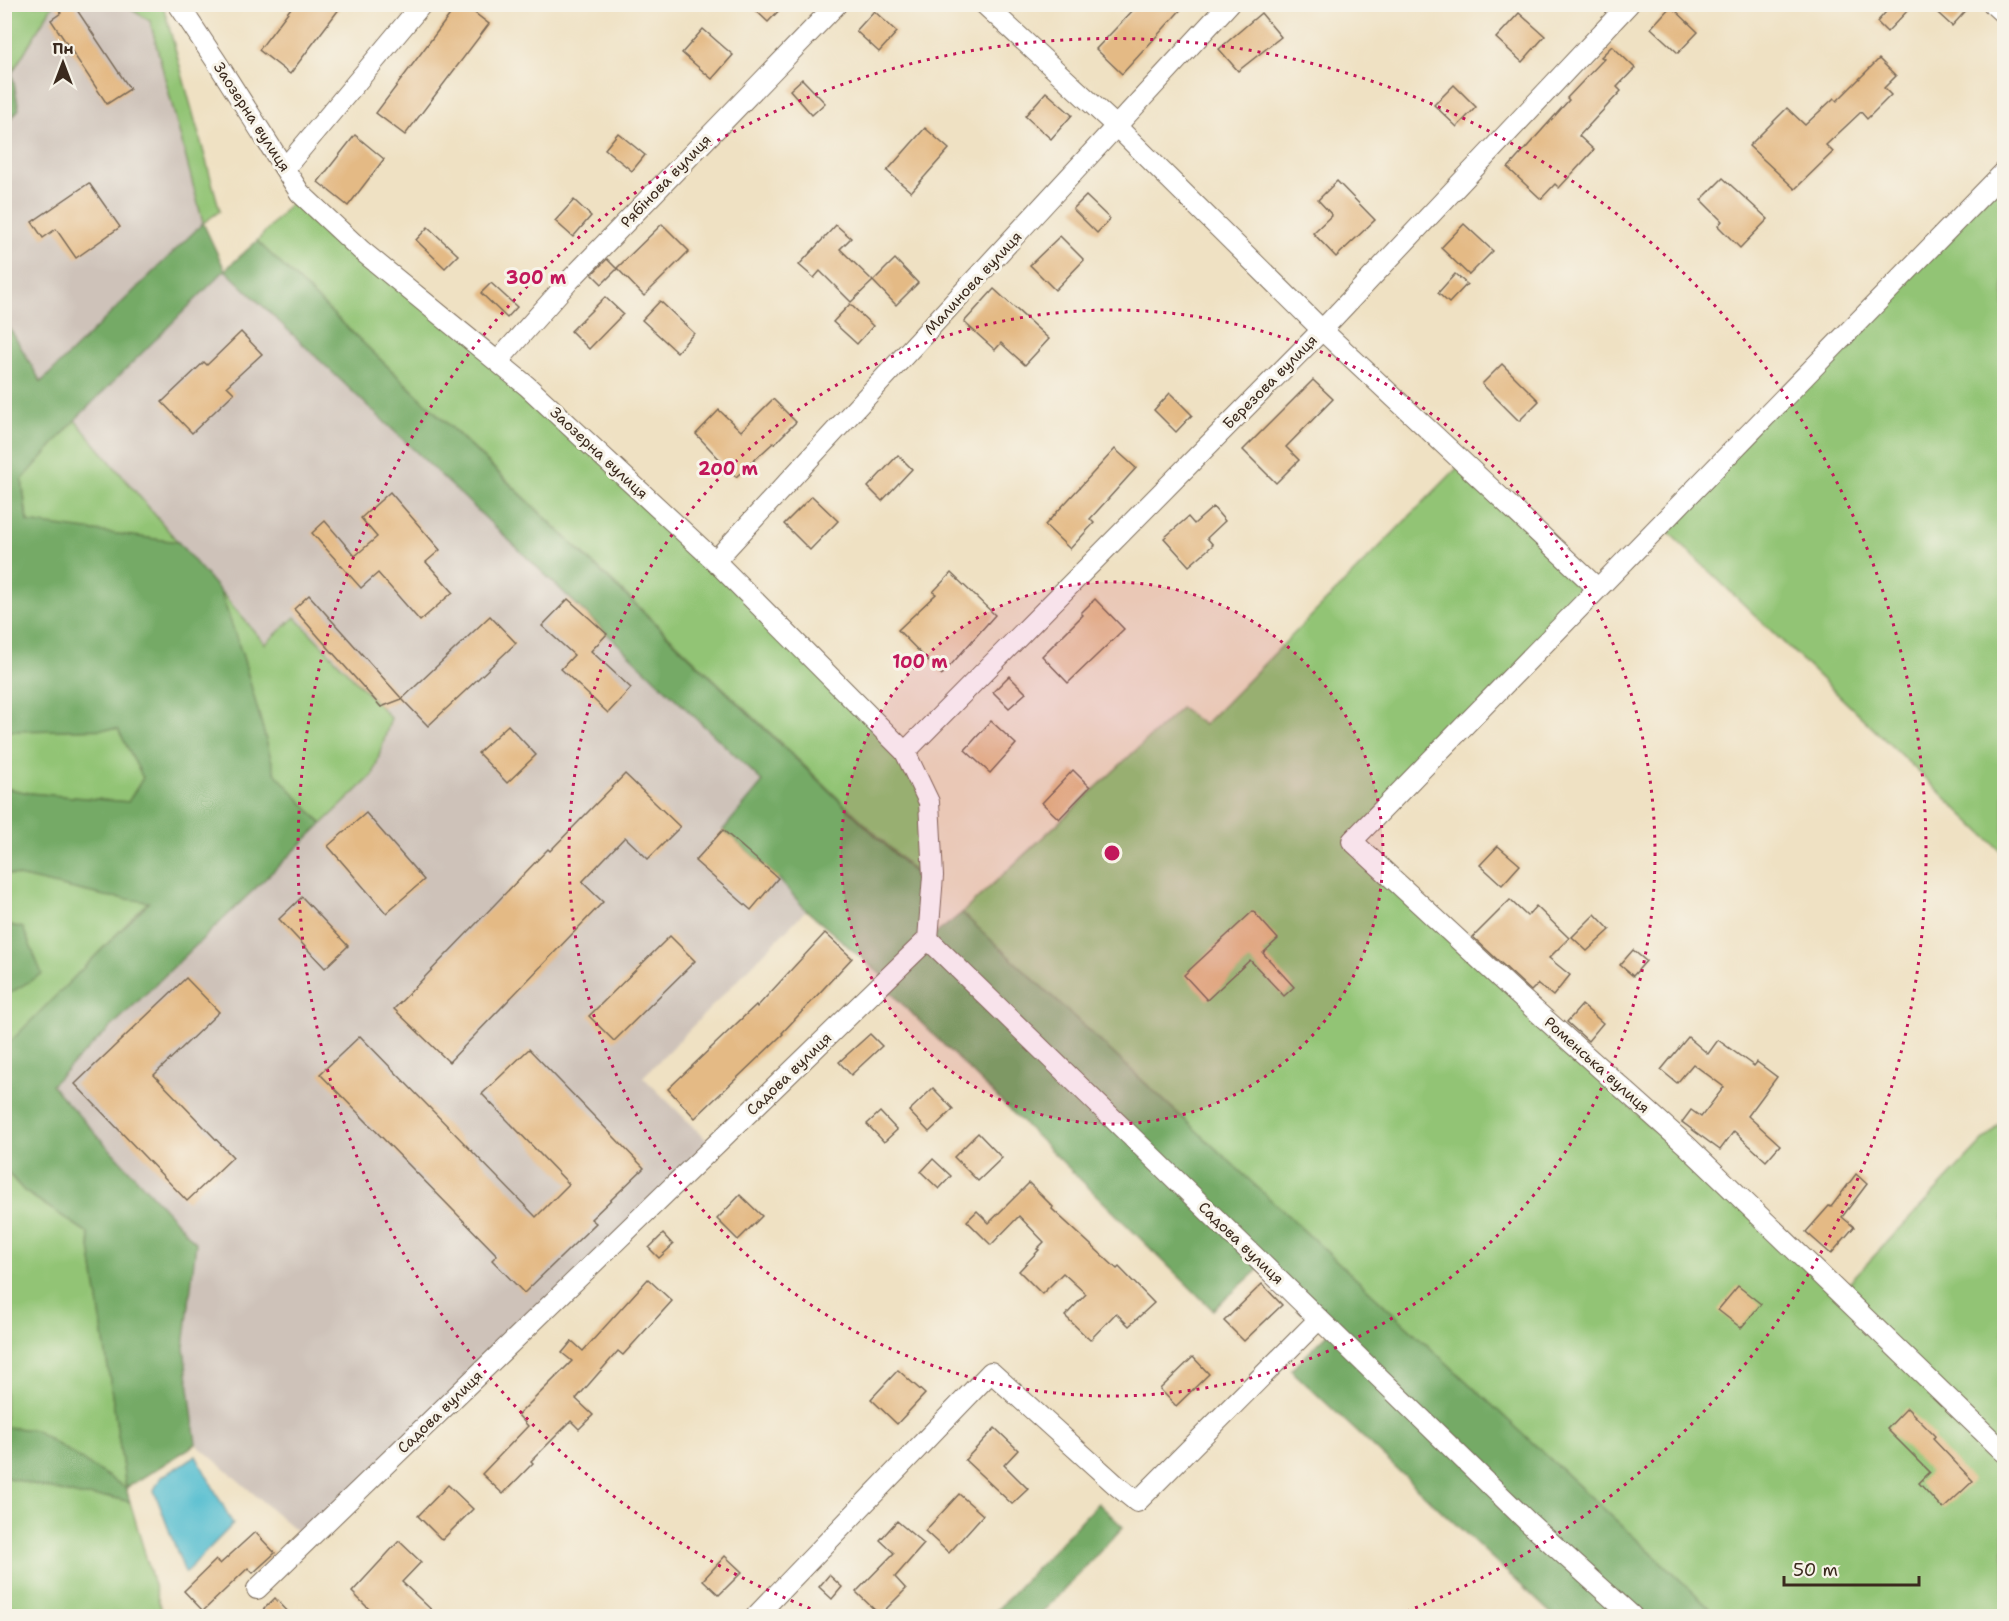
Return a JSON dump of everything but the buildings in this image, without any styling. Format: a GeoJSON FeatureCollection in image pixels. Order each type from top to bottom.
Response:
{"type":"FeatureCollection","features":[{"type":"Feature","properties":{"kind":"street","name":"Заозерна вулиця"},"geometry":{"type":"LineString","coordinates":[[178,4],[300,194],[355,243],[498,361],[715,561],[905,752],[929,802],[933,876],[928,939]]}},
{"type":"Feature","properties":{"kind":"street"},"geometry":{"type":"LineString","coordinates":[[285,168],[422,4]]}},
{"type":"Feature","properties":{"kind":"street","name":"Рябінова вулиця"},"geometry":{"type":"LineString","coordinates":[[498,361],[570,280],[837,4]]}},
{"type":"Feature","properties":{"kind":"street"},"geometry":{"type":"LineString","coordinates":[[984,4],[1118,127],[1322,330],[1594,585]]}},
{"type":"Feature","properties":{"kind":"street","name":"Малинова вулиця"},"geometry":{"type":"LineString","coordinates":[[715,561],[1118,127],[1229,4]]}},
{"type":"Feature","properties":{"kind":"street","name":"Березова вулиця"},"geometry":{"type":"LineString","coordinates":[[905,752],[1322,330],[1629,4]]}},
{"type":"Feature","properties":{"kind":"street"},"geometry":{"type":"LineString","coordinates":[[1994,4],[2004,14]]}},
{"type":"Feature","properties":{"kind":"street","name":"Роменська вулиця"},"geometry":{"type":"LineString","coordinates":[[2004,172],[1352,841],[1508,986],[1686,1145],[2004,1452]]}},
{"type":"Feature","properties":{"kind":"street","name":"Садова вулиця"},"geometry":{"type":"LineString","coordinates":[[257,1589],[928,939],[1527,1521],[1632,1617]]}},
{"type":"Feature","properties":{"kind":"street"},"geometry":{"type":"LineString","coordinates":[[756,1617],[991,1372],[1137,1502],[1319,1319]]}},
{"type":"Feature","properties":{"kind":"shaded area"},"geometry":{"type":"Polygon","coordinates":[[[53,5],[124,5],[150,21],[203,223],[41,382],[5,318],[4,126],[19,109],[12,73],[53,5]]]}},
{"type":"Feature","properties":{"kind":"shaded area"},"geometry":{"type":"Polygon","coordinates":[[[225,270],[764,783],[778,878],[806,910],[643,1077],[714,1147],[307,1540],[196,1444],[184,1348],[196,1243],[51,1085],[373,775],[295,617],[265,644],[75,420],[225,270]]]}},
{"type":"Feature","properties":{"kind":"green space"},"geometry":{"type":"Polygon","coordinates":[[[5,5],[53,5],[12,73],[5,71],[5,5]]]}},
{"type":"Feature","properties":{"kind":"green space"},"geometry":{"type":"Polygon","coordinates":[[[124,5],[163,5],[220,211],[203,223],[150,21],[124,5]]]}},
{"type":"Feature","properties":{"kind":"green space"},"geometry":{"type":"Polygon","coordinates":[[[5,71],[12,73],[19,109],[5,126],[5,71]]]}},
{"type":"Feature","properties":{"kind":"green space"},"geometry":{"type":"Polygon","coordinates":[[[2004,178],[2004,854],[1660,524],[2004,178]]]}},
{"type":"Feature","properties":{"kind":"green space"},"geometry":{"type":"Polygon","coordinates":[[[300,193],[498,361],[905,752],[929,802],[932,888],[257,241],[300,193]]]}},
{"type":"Feature","properties":{"kind":"green space"},"geometry":{"type":"Polygon","coordinates":[[[203,223],[225,270],[75,420],[22,480],[27,522],[178,542],[220,591],[243,657],[275,773],[322,824],[51,1085],[196,1243],[184,1348],[196,1444],[126,1488],[88,1233],[24,1191],[5,1169],[4,1048],[149,902],[105,896],[5,873],[5,788],[29,793],[128,802],[143,778],[118,729],[5,731],[4,318],[41,382],[203,223]]]}},
{"type":"Feature","properties":{"kind":"green space"},"geometry":{"type":"Polygon","coordinates":[[[257,241],[932,888],[929,939],[962,913],[1719,1616],[1554,1616],[1291,1370],[1331,1331],[1261,1267],[1213,1310],[886,988],[886,979],[806,910],[778,878],[723,830],[763,782],[225,270],[257,241]]]}},
{"type":"Feature","properties":{"kind":"green space"},"geometry":{"type":"Polygon","coordinates":[[[75,420],[178,542],[28,523],[22,480],[75,420]]]}},
{"type":"Feature","properties":{"kind":"green space"},"geometry":{"type":"Polygon","coordinates":[[[1463,462],[1594,585],[1352,841],[1673,1148],[1838,1294],[2004,1119],[2004,1616],[1719,1616],[962,913],[1181,708],[1204,725],[1463,462]]]}},
{"type":"Feature","properties":{"kind":"green space"},"geometry":{"type":"Polygon","coordinates":[[[220,591],[265,644],[295,617],[391,718],[373,775],[322,824],[275,773],[243,657],[220,591]]]}},
{"type":"Feature","properties":{"kind":"green space"},"geometry":{"type":"Polygon","coordinates":[[[118,729],[143,778],[129,802],[29,793],[5,788],[4,731],[118,729]]]}},
{"type":"Feature","properties":{"kind":"green space"},"geometry":{"type":"Polygon","coordinates":[[[5,873],[105,896],[149,901],[5,1048],[5,996],[23,928],[5,924],[5,873]]]}},
{"type":"Feature","properties":{"kind":"green space"},"geometry":{"type":"Polygon","coordinates":[[[5,924],[23,928],[42,974],[5,996],[5,924]]]}},
{"type":"Feature","properties":{"kind":"green space"},"geometry":{"type":"Polygon","coordinates":[[[4,1169],[24,1191],[88,1233],[126,1489],[35,1430],[5,1427],[4,1169]]]}},
{"type":"Feature","properties":{"kind":"green space"},"geometry":{"type":"Polygon","coordinates":[[[5,1427],[35,1430],[126,1488],[130,1502],[111,1497],[80,1496],[5,1477],[5,1427]]]}},
{"type":"Feature","properties":{"kind":"green space"},"geometry":{"type":"Polygon","coordinates":[[[5,1477],[80,1496],[111,1497],[130,1502],[163,1616],[140,1616],[138,1611],[99,1616],[5,1616],[5,1477]]]}},
{"type":"Feature","properties":{"kind":"green space"},"geometry":{"type":"Polygon","coordinates":[[[1098,1503],[1123,1527],[1039,1616],[991,1616],[1098,1503]]]}},
{"type":"Feature","properties":{"kind":"water"},"geometry":{"type":"Polygon","coordinates":[[[196,1456],[233,1524],[185,1573],[154,1490],[161,1477],[196,1456]]]}}]}
